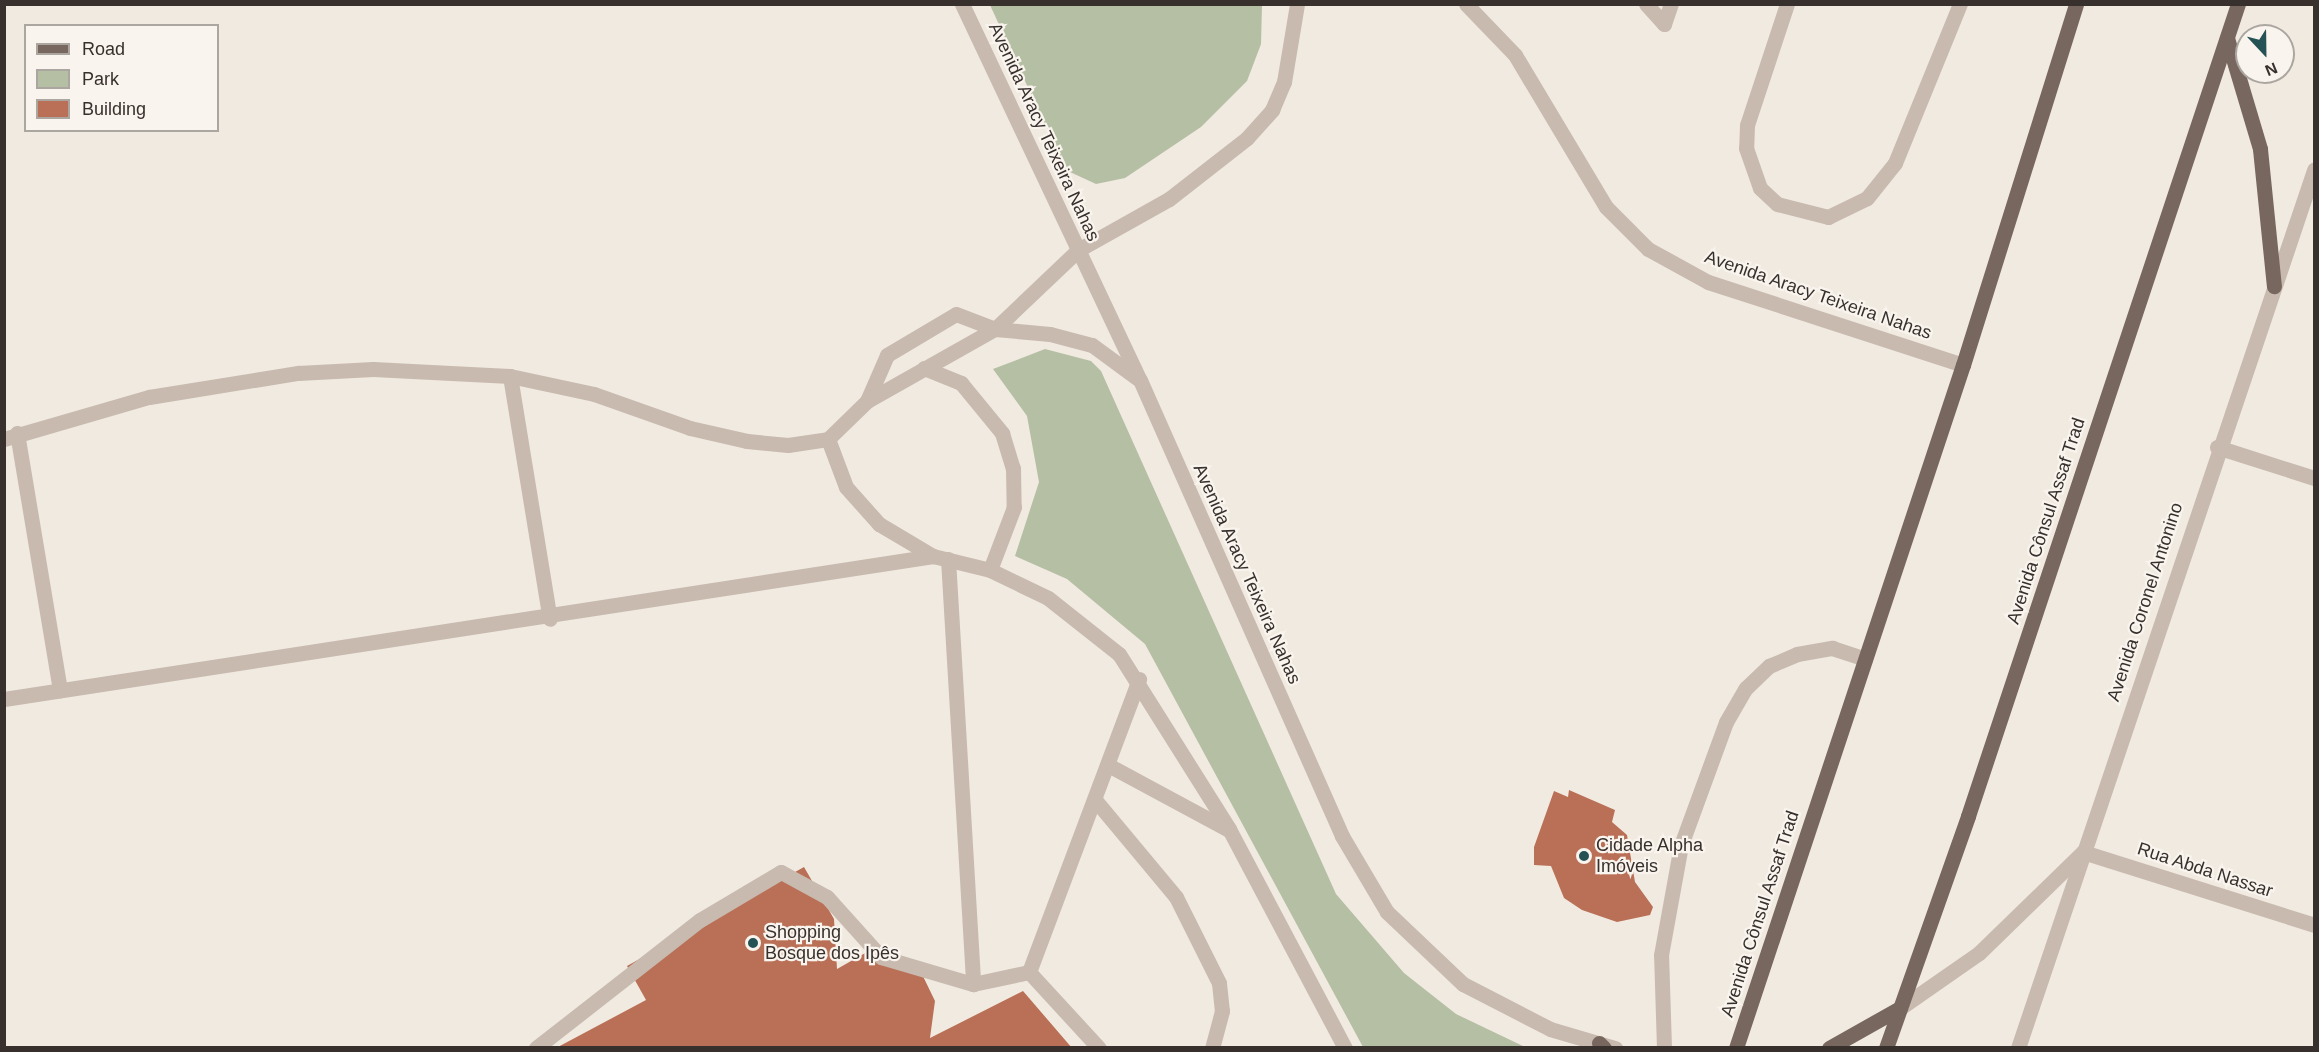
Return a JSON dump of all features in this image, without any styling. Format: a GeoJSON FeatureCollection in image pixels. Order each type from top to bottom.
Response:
{"type":"FeatureCollection","features":[{"type":"Feature","properties":{"kind":"main road","name":"Avenida Cônsul Assaf Trad"},"geometry":{"type":"LineString","coordinates":[[1736,1047],[1963,365],[2076,4]]}},
{"type":"Feature","properties":{"kind":"main road","name":"Avenida Cônsul Assaf Trad"},"geometry":{"type":"LineString","coordinates":[[1886,1047],[2238,4]]}},
{"type":"Feature","properties":{"kind":"main road"},"geometry":{"type":"LineString","coordinates":[[2227,38],[2260,149],[2274,286]]}},
{"type":"Feature","properties":{"kind":"main road"},"geometry":{"type":"LineString","coordinates":[[1829,1047],[1900,1008]]}},
{"type":"Feature","properties":{"kind":"street","name":"Avenida Aracy Teixeira Nahas"},"geometry":{"type":"LineString","coordinates":[[962,4],[1140,380],[1342,836],[1387,912],[1463,984],[1550,1029],[1615,1047]]}},
{"type":"Feature","properties":{"kind":"street"},"geometry":{"type":"LineString","coordinates":[[60,690],[11,436],[149,397],[298,373],[446,369],[510,376],[594,394],[690,429],[747,441],[788,446],[828,439],[867,401],[995,329],[1078,250],[1169,199],[1247,138],[1272,110],[1291,55],[1297,4]]}},
{"type":"Feature","properties":{"kind":"street","name":"Avenida Aracy Teixeira Nahas"},"geometry":{"type":"LineString","coordinates":[[1466,4],[1515,56],[1606,207],[1648,249],[1708,282],[1963,365]]}},
{"type":"Feature","properties":{"kind":"street"},"geometry":{"type":"LineString","coordinates":[[1646,4],[1664,24],[1671,4]]}},
{"type":"Feature","properties":{"kind":"street"},"geometry":{"type":"LineString","coordinates":[[1788,4],[1747,125],[1746,148],[1755,178],[1777,204],[1828,217],[1867,198],[1894,164],[1960,4]]}},
{"type":"Feature","properties":{"kind":"street","name":"Avenida Coronel Antonino"},"geometry":{"type":"LineString","coordinates":[[2018,1047],[2217,447],[2314,170]]}},
{"type":"Feature","properties":{"kind":"street"},"geometry":{"type":"LineString","coordinates":[[867,401],[887,356],[956,314],[995,329],[1050,333],[1092,345],[1140,380]]}},
{"type":"Feature","properties":{"kind":"street"},"geometry":{"type":"LineString","coordinates":[[924,368],[961,383],[1002,433],[1013,468],[1014,507],[990,570]]}},
{"type":"Feature","properties":{"kind":"street"},"geometry":{"type":"LineString","coordinates":[[510,376],[550,618]]}},
{"type":"Feature","properties":{"kind":"street"},"geometry":{"type":"LineString","coordinates":[[828,439],[846,487],[868,514],[940,558],[990,570],[1048,598],[1092,628],[1139,679],[1229,830],[1345,1047]]}},
{"type":"Feature","properties":{"kind":"street"},"geometry":{"type":"LineString","coordinates":[[2217,447],[2314,478]]}},
{"type":"Feature","properties":{"kind":"street"},"geometry":{"type":"LineString","coordinates":[[4,699],[940,558]]}},
{"type":"Feature","properties":{"kind":"street"},"geometry":{"type":"LineString","coordinates":[[940,558],[974,984]]}},
{"type":"Feature","properties":{"kind":"street"},"geometry":{"type":"LineString","coordinates":[[1664,1047],[1660,955],[1679,856],[1726,722],[1754,681],[1797,654],[1832,648],[1865,659]]}},
{"type":"Feature","properties":{"kind":"street"},"geometry":{"type":"LineString","coordinates":[[1029,972],[1096,801],[1139,679]]}},
{"type":"Feature","properties":{"kind":"street"},"geometry":{"type":"LineString","coordinates":[[1108,765],[1229,830]]}},
{"type":"Feature","properties":{"kind":"street"},"geometry":{"type":"LineString","coordinates":[[1096,801],[1176,897],[1218,983],[1222,1011],[1212,1047]]}},
{"type":"Feature","properties":{"kind":"street"},"geometry":{"type":"LineString","coordinates":[[1900,1008],[1979,953],[2083,852]]}},
{"type":"Feature","properties":{"kind":"street","name":"Rua Abda Nassar"},"geometry":{"type":"LineString","coordinates":[[2083,852],[2314,925]]}},
{"type":"Feature","properties":{"kind":"street"},"geometry":{"type":"LineString","coordinates":[[536,1047],[700,920],[781,872],[827,897],[882,957],[974,984],[1029,972]]}},
{"type":"Feature","properties":{"kind":"street"},"geometry":{"type":"LineString","coordinates":[[1029,972],[1099,1047]]}},
{"type":"Feature","properties":{"kind":"green space"},"geometry":{"type":"Polygon","coordinates":[[[990,5],[1262,5],[1261,44],[1247,81],[1201,127],[1125,178],[1096,184],[1070,172],[1061,159],[990,5]]]}},
{"type":"Feature","properties":{"kind":"green space"},"geometry":{"type":"Polygon","coordinates":[[[1045,349],[1091,361],[1101,371],[1336,894],[1404,973],[1456,1014],[1525,1047],[1363,1047],[1145,644],[1067,579],[1015,556],[1039,482],[1027,416],[993,369],[1045,349]]]}},
{"type":"Feature","properties":{"kind":"building","name":"Cidade Alpha Imóveis"},"geometry":{"type":"Polygon","coordinates":[[[1569,790],[1615,810],[1612,822],[1627,835],[1635,882],[1653,907],[1650,915],[1617,922],[1582,910],[1564,898],[1551,866],[1534,865],[1534,847],[1554,791],[1568,797],[1569,790]]]}},
{"type":"Feature","properties":{"kind":"building","name":"Shopping Bosque dos Ipês"},"geometry":{"type":"Polygon","coordinates":[[[804,867],[834,919],[837,969],[867,952],[888,952],[919,968],[935,1001],[930,1038],[1023,991],[1072,1048],[556,1048],[646,1000],[627,966],[804,867]]]}},
{"type":"Feature","properties":{"kind":"place","name":"Cidade Alpha Imóveis"},"geometry":{"type":"Point","coordinates":[1584,856]}},
{"type":"Feature","properties":{"kind":"place","name":"Shopping Bosque dos Ipês"},"geometry":{"type":"Point","coordinates":[753,943]}}]}
